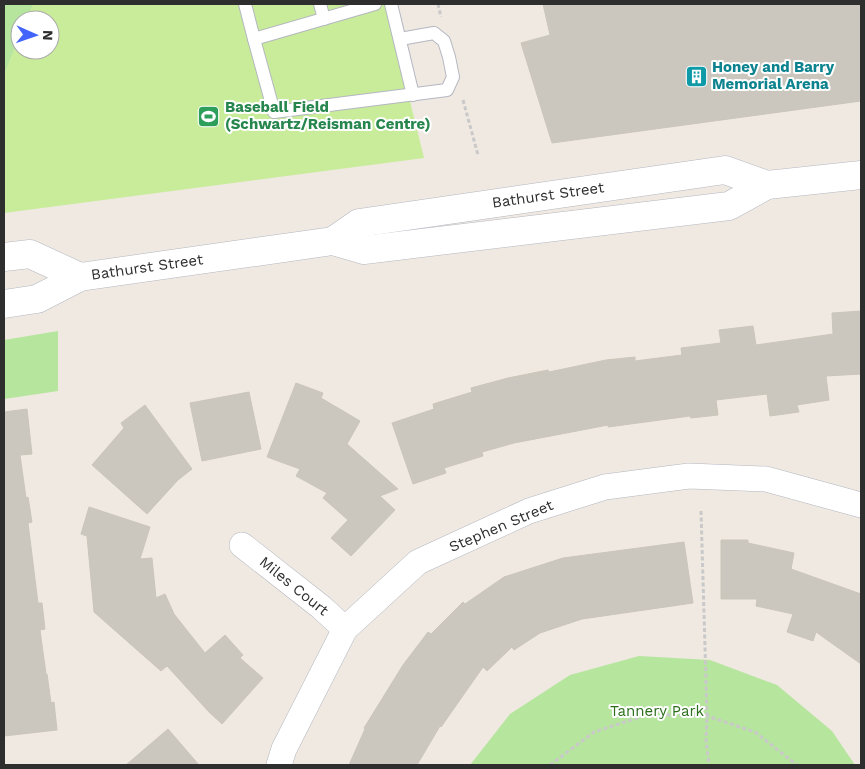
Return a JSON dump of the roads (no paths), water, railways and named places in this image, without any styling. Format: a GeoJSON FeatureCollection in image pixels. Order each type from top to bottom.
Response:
{"type":"FeatureCollection","features":[{"type":"Feature","properties":{"kind":"main road","name":"Bathurst Street"},"geometry":{"type":"LineString","coordinates":[[333,242],[359,223],[725,170],[767,185]]}},
{"type":"Feature","properties":{"kind":"main road","name":"Bathurst Street"},"geometry":{"type":"LineString","coordinates":[[4,304],[37,299],[80,277],[333,242],[364,250],[729,206],[767,185],[861,175]]}},
{"type":"Feature","properties":{"kind":"main road","name":"Bathurst Street"},"geometry":{"type":"LineString","coordinates":[[4,257],[30,254],[80,277]]}},
{"type":"Feature","properties":{"kind":"street","name":"Stephen Street"},"geometry":{"type":"LineString","coordinates":[[278,765],[284,748],[345,629],[418,562],[530,510],[604,487],[688,476],[766,480],[861,506]]}},
{"type":"Feature","properties":{"kind":"street","name":"Miles Court"},"geometry":{"type":"LineString","coordinates":[[242,545],[321,607],[345,629]]}},
{"type":"Feature","properties":{"kind":"lane"},"geometry":{"type":"LineString","coordinates":[[245,4],[274,112],[447,90],[453,77],[444,41],[434,32],[400,39]]}},
{"type":"Feature","properties":{"kind":"lane"},"geometry":{"type":"LineString","coordinates":[[320,4],[324,18]]}},
{"type":"Feature","properties":{"kind":"lane"},"geometry":{"type":"LineString","coordinates":[[254,39],[375,4]]}},
{"type":"Feature","properties":{"kind":"lane"},"geometry":{"type":"LineString","coordinates":[[391,4],[413,95]]}},
{"type":"Feature","properties":{"kind":"place","name":"Honey and Barry Memorial Arena"},"geometry":{"type":"Point","coordinates":[696,76]}},
{"type":"Feature","properties":{"kind":"place","name":"Baseball Field (Schwartz/Reisman Centre)"},"geometry":{"type":"Point","coordinates":[209,116]}},
{"type":"Feature","properties":{"kind":"park label","name":"Tannery Park"},"geometry":{"type":"Point","coordinates":[657,711]}}]}
